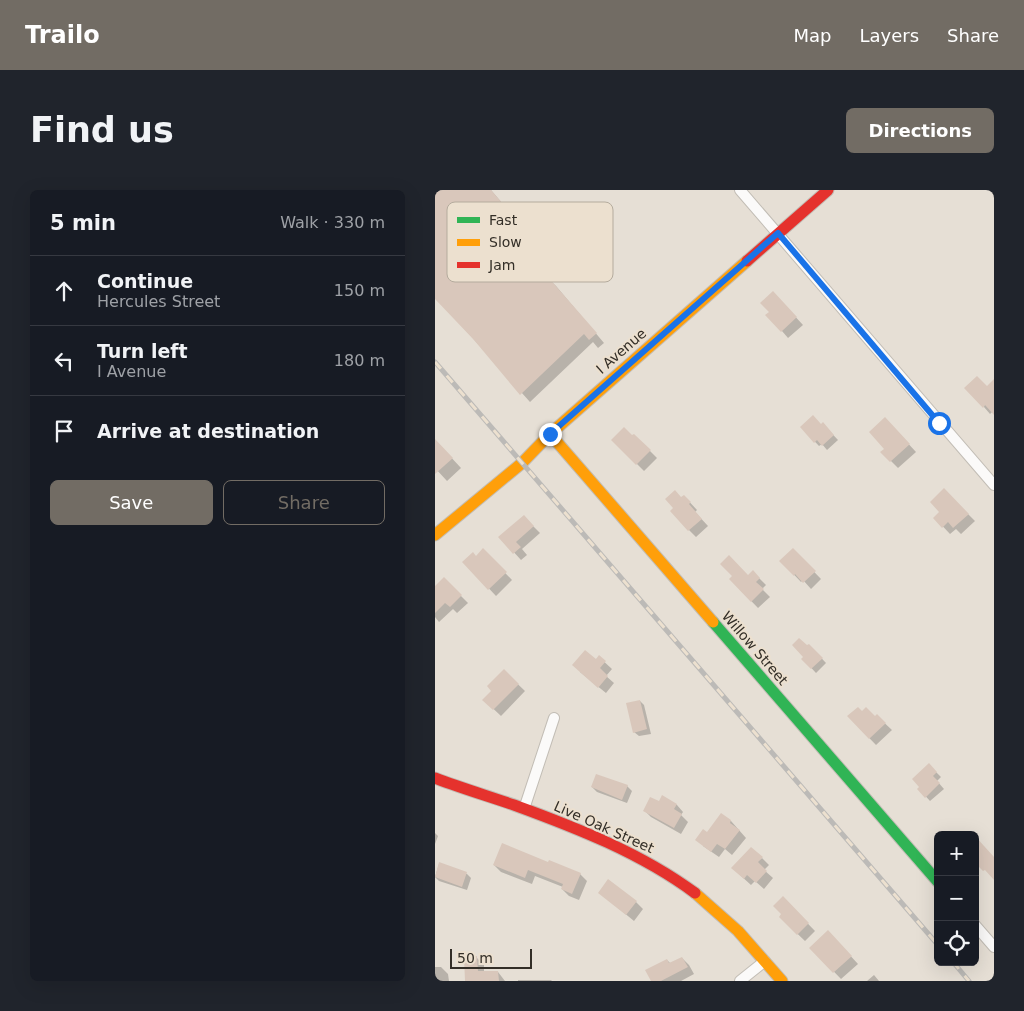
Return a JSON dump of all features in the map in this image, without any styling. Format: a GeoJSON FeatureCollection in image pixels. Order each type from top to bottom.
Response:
{"type":"FeatureCollection","features":[{"type":"Feature","properties":{"kind":"street"},"geometry":{"type":"LineString","coordinates":[[740,190],[994,485]]}},
{"type":"Feature","properties":{"kind":"street","name":"I Avenue"},"geometry":{"type":"LineString","coordinates":[[435,535],[522,463],[550,434],[828,190]]}},
{"type":"Feature","properties":{"kind":"street","name":"Willow Street"},"geometry":{"type":"LineString","coordinates":[[550,434],[934,877]]}},
{"type":"Feature","properties":{"kind":"street"},"geometry":{"type":"LineString","coordinates":[[525,809],[554,718]]}},
{"type":"Feature","properties":{"kind":"street","name":"Live Oak Street"},"geometry":{"type":"LineString","coordinates":[[435,778],[525,809],[604,840],[653,865],[690,889],[724,918],[782,981]]}},
{"type":"Feature","properties":{"kind":"street"},"geometry":{"type":"LineString","coordinates":[[979,930],[994,947]]}},
{"type":"Feature","properties":{"kind":"street"},"geometry":{"type":"LineString","coordinates":[[740,981],[765,961]]}},
{"type":"Feature","properties":{"kind":"building"},"geometry":{"type":"Polygon","coordinates":[[[435,190],[491,190],[501,202],[447,202],[447,282],[552,282],[597,333],[589,340],[584,334],[520,395],[474,340],[435,299],[435,190]]]}},
{"type":"Feature","properties":{"kind":"building"},"geometry":{"type":"Polygon","coordinates":[[[773,291],[797,317],[781,332],[765,315],[769,312],[760,303],[773,291]]]}},
{"type":"Feature","properties":{"kind":"building"},"geometry":{"type":"Polygon","coordinates":[[[977,376],[987,386],[994,379],[994,415],[985,405],[983,408],[964,388],[977,376]]]}},
{"type":"Feature","properties":{"kind":"building"},"geometry":{"type":"Polygon","coordinates":[[[813,415],[821,424],[823,422],[834,435],[822,446],[817,440],[814,443],[800,427],[813,415]]]}},
{"type":"Feature","properties":{"kind":"building"},"geometry":{"type":"Polygon","coordinates":[[[885,417],[910,444],[890,462],[880,452],[884,449],[869,432],[885,417]]]}},
{"type":"Feature","properties":{"kind":"building"},"geometry":{"type":"Polygon","coordinates":[[[624,427],[651,450],[636,465],[611,440],[624,427]]]}},
{"type":"Feature","properties":{"kind":"building"},"geometry":{"type":"Polygon","coordinates":[[[435,439],[453,458],[435,474],[435,439]]]}},
{"type":"Feature","properties":{"kind":"building"},"geometry":{"type":"Polygon","coordinates":[[[944,488],[969,514],[953,528],[948,522],[942,528],[933,518],[939,512],[930,502],[944,488]]]}},
{"type":"Feature","properties":{"kind":"building"},"geometry":{"type":"Polygon","coordinates":[[[675,490],[681,497],[684,495],[691,502],[689,504],[702,519],[688,531],[670,511],[673,508],[665,499],[675,490]]]}},
{"type":"Feature","properties":{"kind":"building"},"geometry":{"type":"Polygon","coordinates":[[[524,515],[534,526],[516,542],[521,547],[513,554],[498,537],[524,515]]]}},
{"type":"Feature","properties":{"kind":"building"},"geometry":{"type":"Polygon","coordinates":[[[483,548],[507,572],[488,590],[462,562],[473,552],[476,556],[483,548]]]}},
{"type":"Feature","properties":{"kind":"building"},"geometry":{"type":"Polygon","coordinates":[[[793,548],[816,571],[803,583],[779,561],[793,548]]]}},
{"type":"Feature","properties":{"kind":"building"},"geometry":{"type":"Polygon","coordinates":[[[729,555],[748,575],[753,570],[760,578],[756,582],[764,589],[751,602],[729,579],[732,576],[720,564],[729,555]]]}},
{"type":"Feature","properties":{"kind":"building"},"geometry":{"type":"Polygon","coordinates":[[[444,577],[462,595],[450,607],[445,603],[435,613],[435,586],[444,577]]]}},
{"type":"Feature","properties":{"kind":"building"},"geometry":{"type":"Polygon","coordinates":[[[799,638],[807,645],[809,644],[823,658],[811,669],[801,659],[803,657],[792,645],[799,638]]]}},
{"type":"Feature","properties":{"kind":"building"},"geometry":{"type":"Polygon","coordinates":[[[585,650],[596,659],[599,655],[606,661],[600,668],[608,676],[598,688],[572,665],[585,650]]]}},
{"type":"Feature","properties":{"kind":"building"},"geometry":{"type":"Polygon","coordinates":[[[504,669],[519,684],[493,710],[482,700],[491,691],[487,686],[504,669]]]}},
{"type":"Feature","properties":{"kind":"building"},"geometry":{"type":"Polygon","coordinates":[[[640,700],[647,729],[633,733],[626,703],[640,700]]]}},
{"type":"Feature","properties":{"kind":"building"},"geometry":{"type":"Polygon","coordinates":[[[858,707],[862,711],[866,707],[886,723],[869,739],[847,716],[858,707]]]}},
{"type":"Feature","properties":{"kind":"building"},"geometry":{"type":"Polygon","coordinates":[[[929,763],[937,772],[933,776],[940,783],[925,798],[917,789],[919,787],[912,779],[929,763]]]}},
{"type":"Feature","properties":{"kind":"building"},"geometry":{"type":"Polygon","coordinates":[[[596,774],[628,785],[622,800],[591,787],[596,774]]]}},
{"type":"Feature","properties":{"kind":"building"},"geometry":{"type":"Polygon","coordinates":[[[662,795],[677,804],[674,809],[682,814],[674,828],[643,811],[650,797],[659,801],[662,795]]]}},
{"type":"Feature","properties":{"kind":"building"},"geometry":{"type":"Polygon","coordinates":[[[721,813],[740,830],[725,849],[717,844],[711,852],[695,840],[703,829],[707,832],[721,813]]]}},
{"type":"Feature","properties":{"kind":"building"},"geometry":{"type":"Polygon","coordinates":[[[979,840],[994,857],[994,880],[985,870],[983,871],[979,867],[979,840]]]}},
{"type":"Feature","properties":{"kind":"building"},"geometry":{"type":"Polygon","coordinates":[[[502,843],[581,873],[572,894],[561,889],[563,884],[528,870],[525,878],[493,865],[502,843]]]}},
{"type":"Feature","properties":{"kind":"building"},"geometry":{"type":"Polygon","coordinates":[[[751,847],[763,857],[758,862],[767,871],[756,883],[747,875],[744,879],[731,868],[751,847]]]}},
{"type":"Feature","properties":{"kind":"building"},"geometry":{"type":"Polygon","coordinates":[[[439,862],[467,872],[462,887],[435,877],[439,862]]]}},
{"type":"Feature","properties":{"kind":"building"},"geometry":{"type":"Polygon","coordinates":[[[608,879],[637,901],[626,915],[598,893],[608,879]]]}},
{"type":"Feature","properties":{"kind":"building"},"geometry":{"type":"Polygon","coordinates":[[[783,896],[809,923],[797,935],[779,917],[781,914],[773,906],[783,896]]]}},
{"type":"Feature","properties":{"kind":"building"},"geometry":{"type":"Polygon","coordinates":[[[828,930],[852,956],[833,973],[809,948],[828,930]]]}},
{"type":"Feature","properties":{"kind":"building"},"geometry":{"type":"Polygon","coordinates":[[[477,956],[478,971],[498,971],[499,981],[465,981],[464,957],[477,956]]]}},
{"type":"Feature","properties":{"kind":"building"},"geometry":{"type":"Polygon","coordinates":[[[682,957],[688,967],[661,981],[651,981],[645,970],[667,959],[669,963],[682,957]]]}},
{"type":"Feature","properties":{"kind":"railway"},"geometry":{"type":"LineString","coordinates":[[435,362],[934,940]]}},
{"type":"Feature","properties":{"kind":"railway"},"geometry":{"type":"LineString","coordinates":[[956,966],[969,981]]}},
{"type":"Feature","properties":{"kind":"traffic: fast"},"geometry":{"type":"LineString","coordinates":[[713,622],[934,877]]}},
{"type":"Feature","properties":{"kind":"traffic: slow"},"geometry":{"type":"LineString","coordinates":[[435,535],[522,463],[550,434],[747,261]]}},
{"type":"Feature","properties":{"kind":"traffic: slow"},"geometry":{"type":"LineString","coordinates":[[550,434],[713,622]]}},
{"type":"Feature","properties":{"kind":"traffic: slow"},"geometry":{"type":"LineString","coordinates":[[695,893],[738,931],[782,981]]}},
{"type":"Feature","properties":{"kind":"traffic: jam"},"geometry":{"type":"LineString","coordinates":[[747,261],[828,190]]}},
{"type":"Feature","properties":{"kind":"traffic: jam"},"geometry":{"type":"LineString","coordinates":[[435,778],[585,832],[653,866],[695,893]]}},
{"type":"Feature","properties":{"kind":"route"},"geometry":{"type":"LineString","coordinates":[[550,434],[778,233],[939,423]]}}]}
